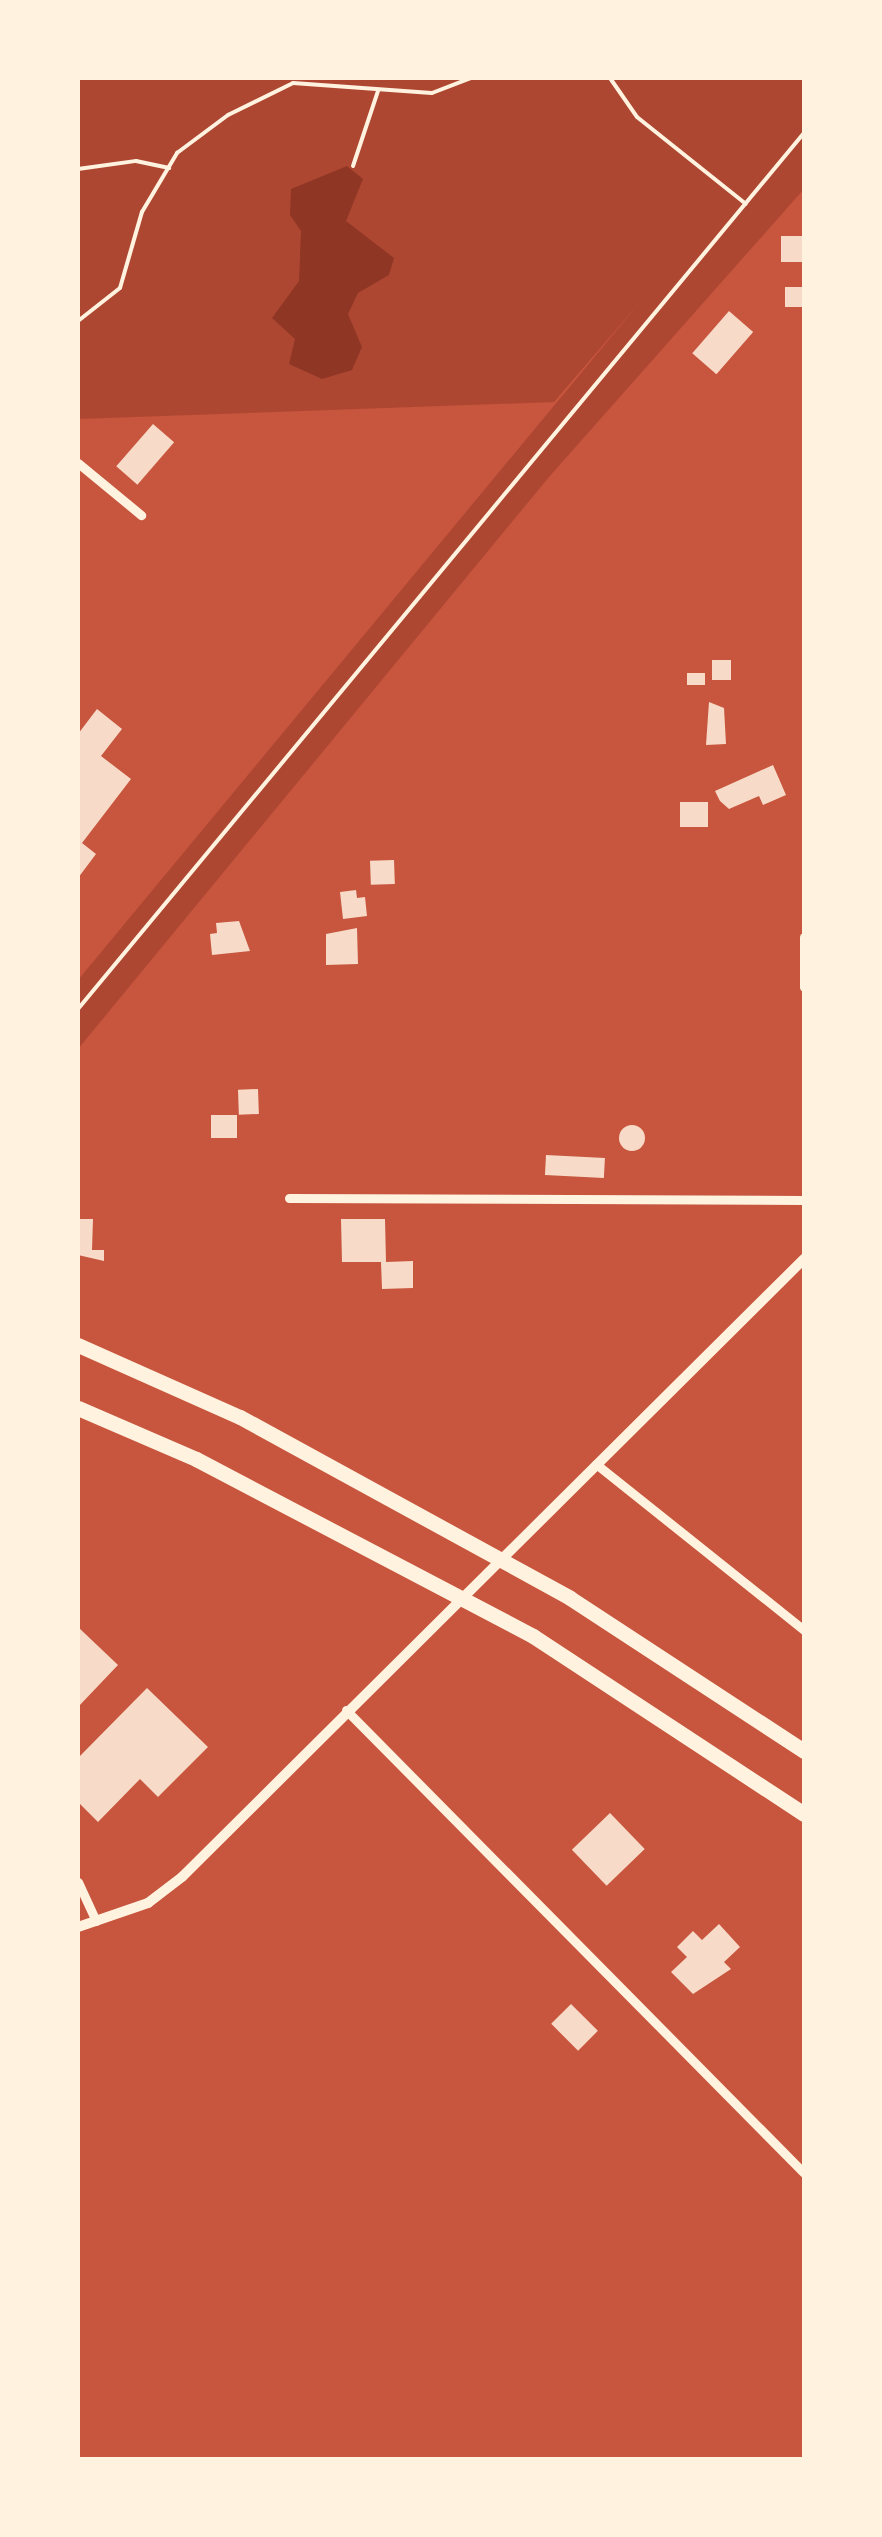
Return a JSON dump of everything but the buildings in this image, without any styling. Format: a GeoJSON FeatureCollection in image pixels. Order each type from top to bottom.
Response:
{"type":"FeatureCollection","features":[{"type":"Feature","properties":{"kind":"highway"},"geometry":{"type":"LineString","coordinates":[[78,1345],[240,1417],[570,1598],[804,1751]]}},
{"type":"Feature","properties":{"kind":"highway"},"geometry":{"type":"LineString","coordinates":[[78,1408],[196,1459],[533,1636],[804,1814]]}},
{"type":"Feature","properties":{"kind":"street"},"geometry":{"type":"LineString","coordinates":[[78,463],[141,514]]}},
{"type":"Feature","properties":{"kind":"street"},"geometry":{"type":"LineString","coordinates":[[804,937],[804,987]]}},
{"type":"Feature","properties":{"kind":"street"},"geometry":{"type":"LineString","coordinates":[[289,1198],[804,1200]]}},
{"type":"Feature","properties":{"kind":"street"},"geometry":{"type":"LineString","coordinates":[[78,1927],[148,1903],[182,1877],[804,1258]]}},
{"type":"Feature","properties":{"kind":"street"},"geometry":{"type":"LineString","coordinates":[[596,1464],[804,1630]]}},
{"type":"Feature","properties":{"kind":"street"},"geometry":{"type":"LineString","coordinates":[[346,1710],[804,2174]]}},
{"type":"Feature","properties":{"kind":"street"},"geometry":{"type":"LineString","coordinates":[[78,1882],[96,1921]]}},
{"type":"Feature","properties":{"kind":"path"},"geometry":{"type":"LineString","coordinates":[[78,321],[120,288],[142,212],[169,168],[228,115],[293,82],[432,93],[471,78]]}},
{"type":"Feature","properties":{"kind":"path"},"geometry":{"type":"LineString","coordinates":[[610,78],[637,117],[746,204]]}},
{"type":"Feature","properties":{"kind":"path"},"geometry":{"type":"LineString","coordinates":[[354,166],[378,91]]}},
{"type":"Feature","properties":{"kind":"path"},"geometry":{"type":"LineString","coordinates":[[78,1009],[804,134]]}},
{"type":"Feature","properties":{"kind":"path"},"geometry":{"type":"LineString","coordinates":[[78,170],[136,160],[169,168]]}},
{"type":"Feature","properties":{"kind":"shaded area"},"geometry":{"type":"Polygon","coordinates":[[[78,78],[804,78],[804,189],[549,477],[78,1049],[78,980],[640,302],[554,402],[78,419],[78,78]]]}},
{"type":"Feature","properties":{"kind":"shaded area"},"geometry":{"type":"Polygon","coordinates":[[[347,166],[363,179],[346,221],[394,258],[389,275],[358,293],[348,314],[362,347],[352,370],[322,379],[289,364],[295,339],[272,318],[299,281],[301,231],[290,215],[291,189],[347,166]]]}}]}
